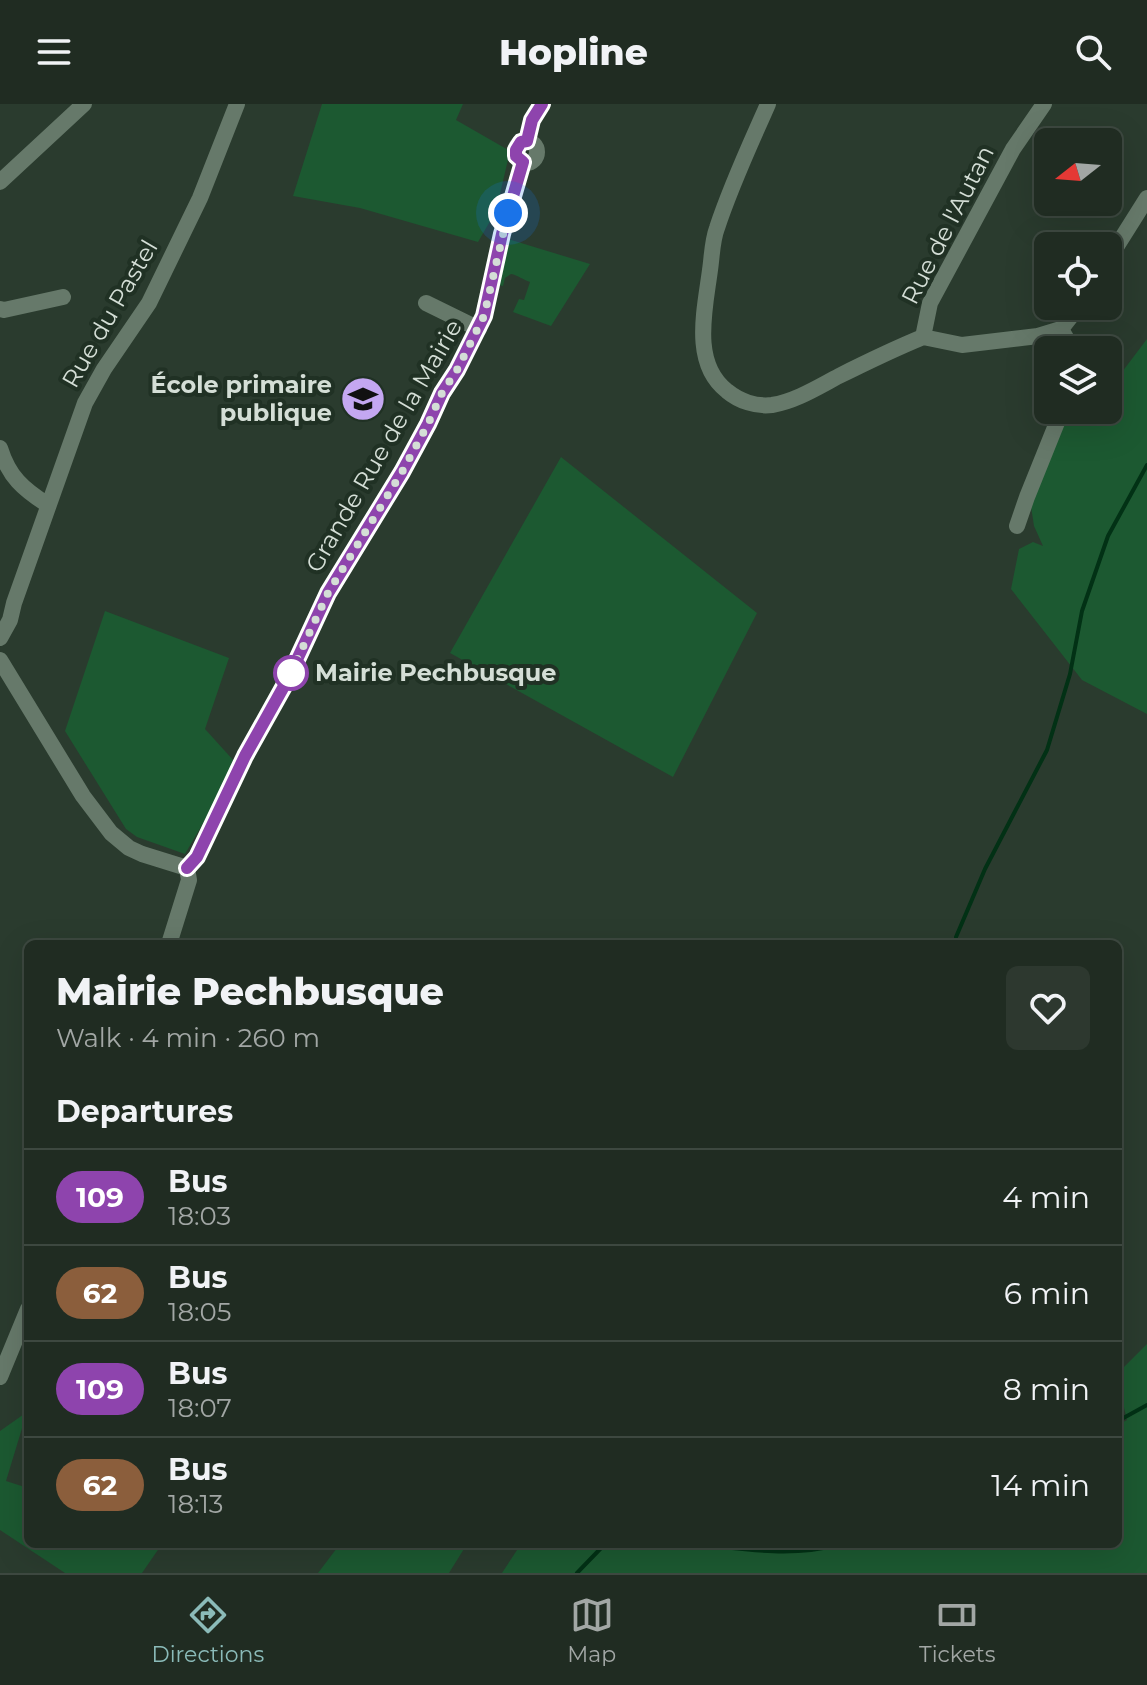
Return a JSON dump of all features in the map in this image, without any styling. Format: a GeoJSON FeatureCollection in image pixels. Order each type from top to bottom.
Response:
{"type":"FeatureCollection","features":[{"type":"Feature","properties":{"kind":"street"},"geometry":{"type":"LineString","coordinates":[[0,182],[84,104]]}},
{"type":"Feature","properties":{"kind":"street","name":"Rue du Pastel"},"geometry":{"type":"LineString","coordinates":[[0,638],[10,620],[85,403],[149,303],[200,198],[237,104]]}},
{"type":"Feature","properties":{"kind":"street","name":"Grande Rue de la Mairie"},"geometry":{"type":"LineString","coordinates":[[187,868],[197,857],[328,593],[402,472],[479,329],[523,162],[534,160],[537,154],[536,147],[527,141],[532,120],[542,104]]}},
{"type":"Feature","properties":{"kind":"street","name":"Rue de l'Autan"},"geometry":{"type":"LineString","coordinates":[[768,104],[732,184],[715,231],[704,312],[703,345],[709,369],[720,386],[735,398],[751,404],[770,405],[794,399],[923,337],[930,303],[1013,149],[1044,104]]}},
{"type":"Feature","properties":{"kind":"street"},"geometry":{"type":"LineString","coordinates":[[1122,238],[1147,198]]}},
{"type":"Feature","properties":{"kind":"street"},"geometry":{"type":"LineString","coordinates":[[0,309],[63,297]]}},
{"type":"Feature","properties":{"kind":"street"},"geometry":{"type":"LineString","coordinates":[[426,303],[479,329]]}},
{"type":"Feature","properties":{"kind":"street"},"geometry":{"type":"LineString","coordinates":[[923,337],[962,345],[1038,336],[1061,329],[1068,320]]}},
{"type":"Feature","properties":{"kind":"street"},"geometry":{"type":"LineString","coordinates":[[1061,329],[1065,336]]}},
{"type":"Feature","properties":{"kind":"street"},"geometry":{"type":"LineString","coordinates":[[1017,526],[1056,424]]}},
{"type":"Feature","properties":{"kind":"street"},"geometry":{"type":"LineString","coordinates":[[0,448],[12,475],[26,491],[48,505]]}},
{"type":"Feature","properties":{"kind":"street"},"geometry":{"type":"LineString","coordinates":[[0,613],[14,603]]}},
{"type":"Feature","properties":{"kind":"street"},"geometry":{"type":"LineString","coordinates":[[0,660],[83,796],[111,833],[142,854],[187,868],[189,880],[170,940]]}},
{"type":"Feature","properties":{"kind":"street"},"geometry":{"type":"LineString","coordinates":[[0,1377],[24,1319]]}},
{"type":"Feature","properties":{"kind":"green space"},"geometry":{"type":"Polygon","coordinates":[[[322,104],[463,104],[456,120],[510,151],[496,211],[478,242],[360,208],[293,196],[322,104]]]}},
{"type":"Feature","properties":{"kind":"green space"},"geometry":{"type":"Polygon","coordinates":[[[508,239],[590,264],[551,326],[513,312],[519,299],[524,300],[530,282],[511,274],[505,278],[503,286],[498,285],[508,239]]]}},
{"type":"Feature","properties":{"kind":"green space"},"geometry":{"type":"Polygon","coordinates":[[[1147,339],[1147,714],[1082,680],[1011,589],[1019,549],[1033,542],[1043,546],[1034,526],[1030,500],[1064,424],[1122,424],[1122,372],[1147,339]]]}},
{"type":"Feature","properties":{"kind":"green space"},"geometry":{"type":"Polygon","coordinates":[[[561,457],[757,613],[673,777],[450,653],[561,457]]]}},
{"type":"Feature","properties":{"kind":"green space"},"geometry":{"type":"Polygon","coordinates":[[[105,611],[229,658],[205,729],[234,761],[212,808],[185,854],[137,837],[126,829],[65,731],[105,611]]]}},
{"type":"Feature","properties":{"kind":"green space"},"geometry":{"type":"Polygon","coordinates":[[[1147,1344],[1147,1573],[502,1573],[518,1548],[1122,1548],[1122,1423],[1127,1420],[1122,1399],[1122,1369],[1147,1344]]]}},
{"type":"Feature","properties":{"kind":"green space"},"geometry":{"type":"Polygon","coordinates":[[[24,1414],[6,1481],[24,1487],[24,1546],[0,1530],[0,1431],[24,1414]]]}},
{"type":"Feature","properties":{"kind":"green space"},"geometry":{"type":"Polygon","coordinates":[[[27,1548],[159,1548],[142,1573],[65,1573],[27,1548]]]}},
{"type":"Feature","properties":{"kind":"green space"},"geometry":{"type":"Polygon","coordinates":[[[337,1548],[465,1548],[449,1573],[318,1573],[337,1548]]]}},
{"type":"Feature","properties":{"kind":"waterway"},"geometry":{"type":"LineString","coordinates":[[956,937],[985,869],[1047,750],[1070,674],[1082,611],[1108,536],[1147,465]]}},
{"type":"Feature","properties":{"kind":"waterway"},"geometry":{"type":"LineString","coordinates":[[1122,1419],[1147,1405]]}},
{"type":"Feature","properties":{"kind":"waterway"},"geometry":{"type":"LineString","coordinates":[[577,1573],[601,1548]]}},
{"type":"Feature","properties":{"kind":"waterway"},"geometry":{"type":"LineString","coordinates":[[733,1548],[783,1552],[822,1548]]}},
{"type":"Feature","properties":{"kind":"bus line","name":"109"},"geometry":{"type":"LineString","coordinates":[[187,868],[197,857],[328,593],[402,472],[479,329],[523,162],[516,156],[516,150],[518,144],[527,141],[532,120],[542,104]]}},
{"type":"Feature","properties":{"kind":"place","name":"École primaire publique"},"geometry":{"type":"Point","coordinates":[363,399]}},
{"type":"Feature","properties":{"kind":"place","name":"Mairie Pechbusque"},"geometry":{"type":"Point","coordinates":[291,673]}},
{"type":"Feature","properties":{"kind":"route"},"geometry":{"type":"LineString","coordinates":[[291,673],[288,679],[328,593],[402,472],[479,329],[508,213]]}}]}
